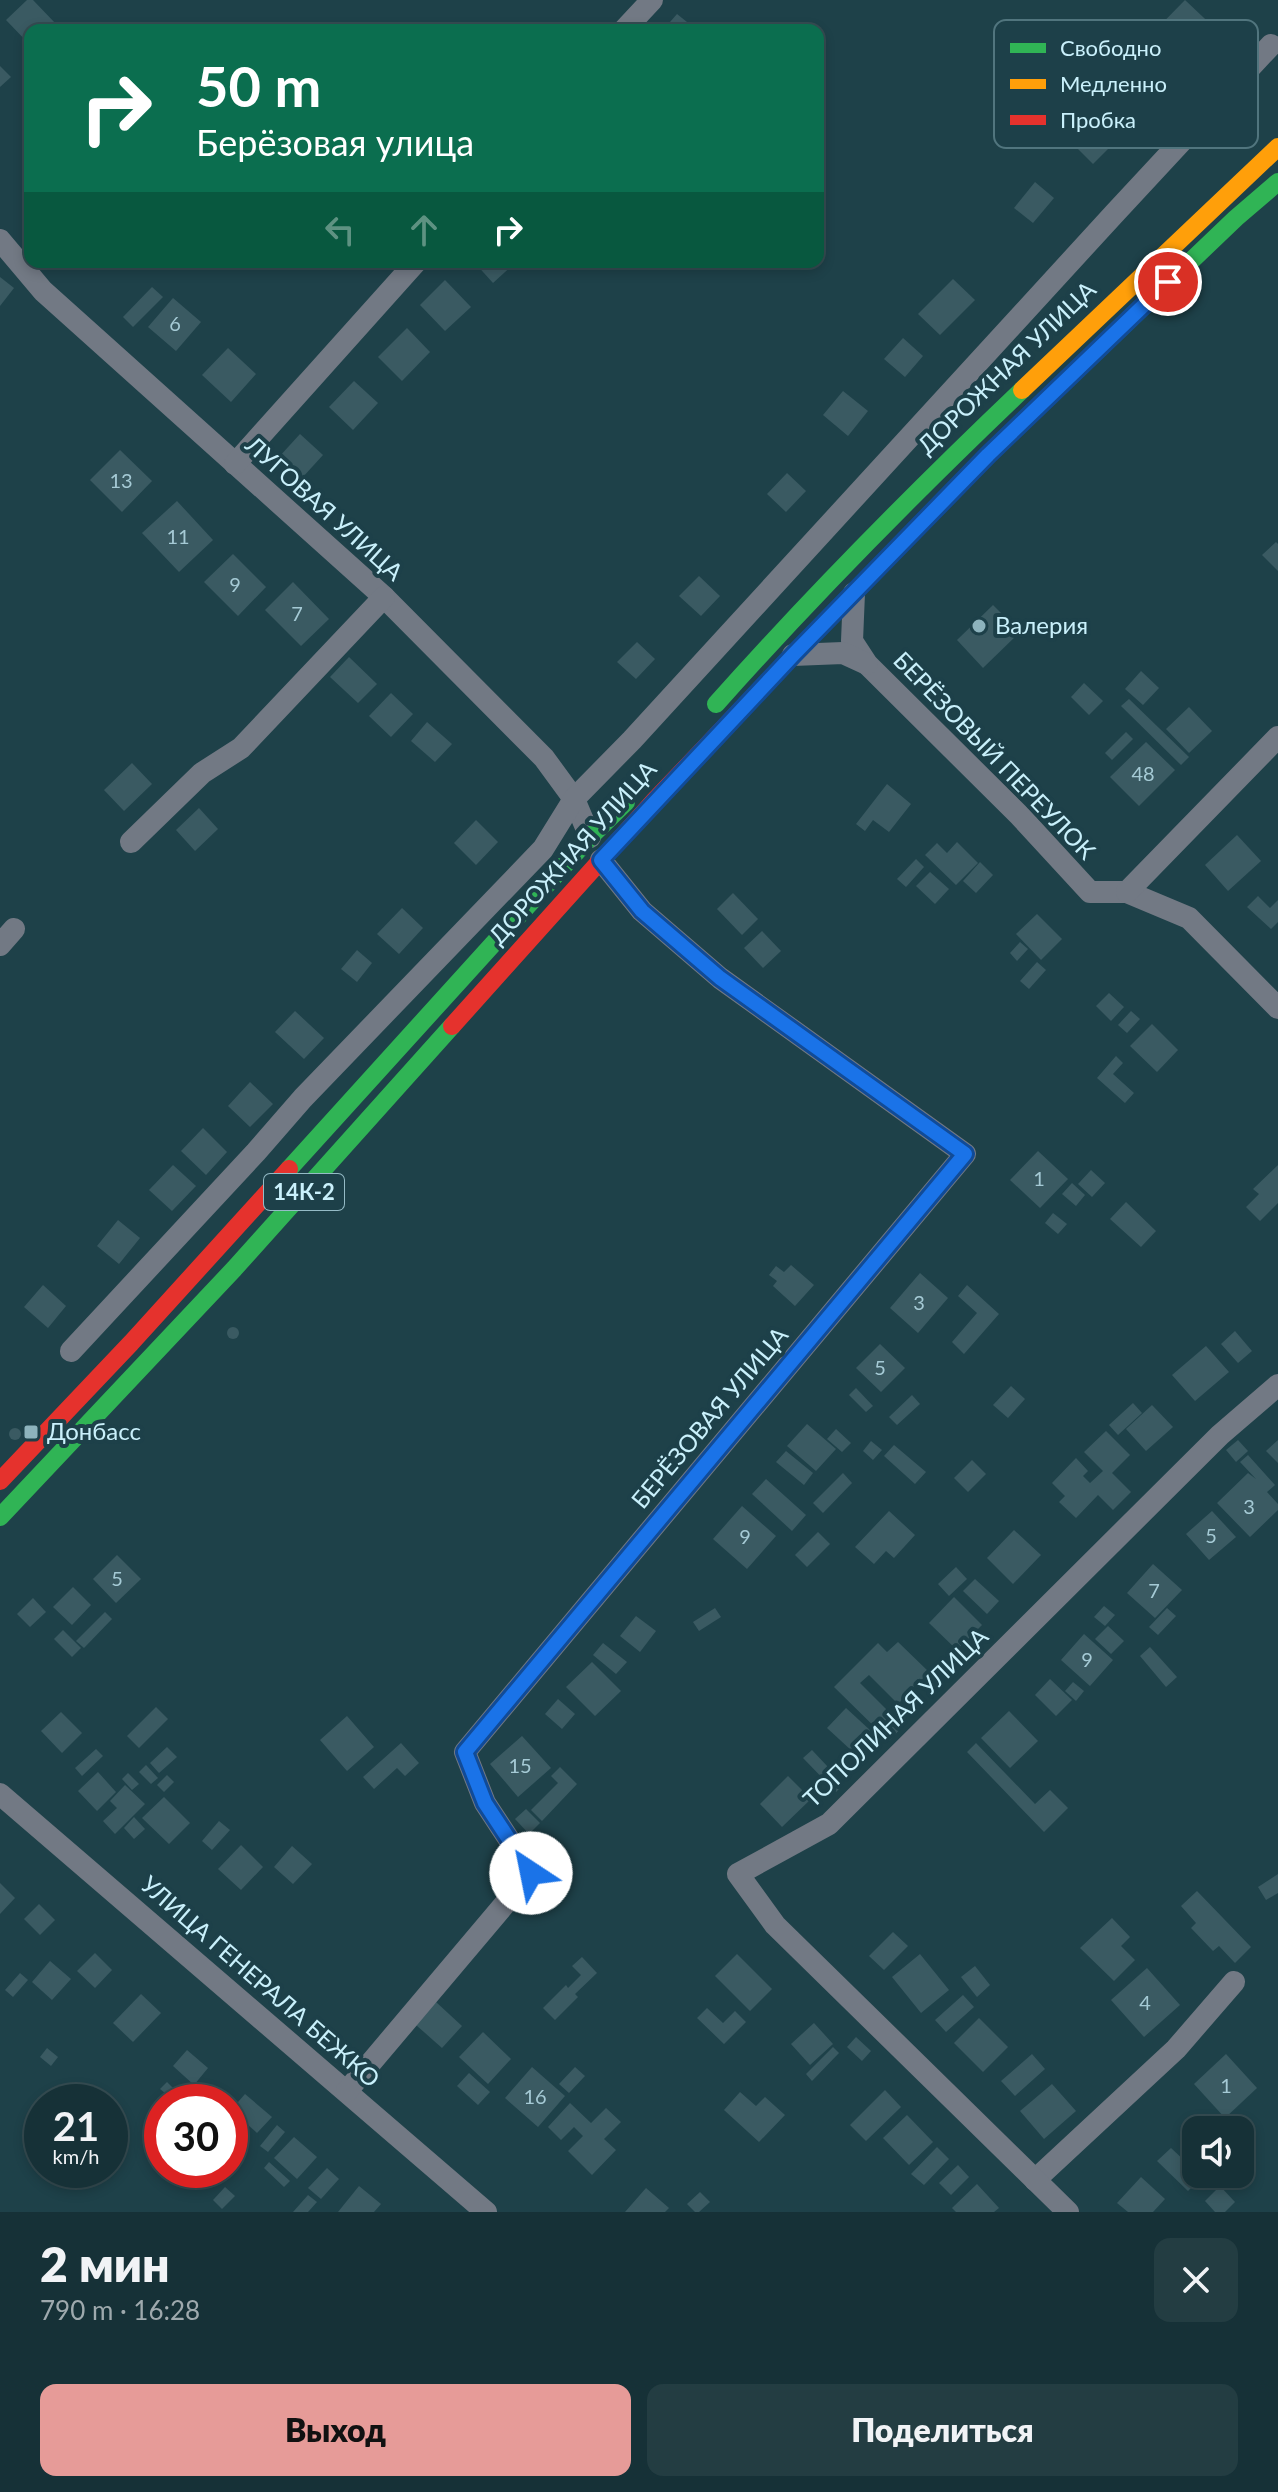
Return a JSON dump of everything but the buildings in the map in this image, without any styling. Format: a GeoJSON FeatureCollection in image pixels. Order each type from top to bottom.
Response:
{"type":"FeatureCollection","features":[{"type":"Feature","properties":{"kind":"main road","name":"ДОРОЖНАЯ УЛИЦА"},"geometry":{"type":"LineString","coordinates":[[701,720],[772,641],[964,445],[1278,147]]}},
{"type":"Feature","properties":{"kind":"main road","name":"ДОРОЖНАЯ УЛИЦА"},"geometry":{"type":"LineString","coordinates":[[0,1517],[234,1269],[601,860],[793,655],[988,455],[1236,218],[1278,182]]}},
{"type":"Feature","properties":{"kind":"main road","name":"ДОРОЖНАЯ УЛИЦА"},"geometry":{"type":"LineString","coordinates":[[0,1481],[131,1343],[590,837],[640,787]]}},
{"type":"Feature","properties":{"kind":"street"},"geometry":{"type":"LineString","coordinates":[[630,24],[652,0]]}},
{"type":"Feature","properties":{"kind":"street","name":"ДОРОЖНАЯ УЛИЦА"},"geometry":{"type":"LineString","coordinates":[[1258,59],[1271,45]]}},
{"type":"Feature","properties":{"kind":"street","name":"ДОРОЖНАЯ УЛИЦА"},"geometry":{"type":"LineString","coordinates":[[71,1351],[303,1098],[543,849],[574,799],[643,728],[1175,148]]}},
{"type":"Feature","properties":{"kind":"street","name":"ЛУГОВАЯ УЛИЦА"},"geometry":{"type":"LineString","coordinates":[[0,240],[43,291],[384,597],[544,758],[574,799],[590,837]]}},
{"type":"Feature","properties":{"kind":"street"},"geometry":{"type":"LineString","coordinates":[[235,464],[411,268]]}},
{"type":"Feature","properties":{"kind":"street","name":"БЕРЁЗОВЫЙ ПЕРЕУЛОК"},"geometry":{"type":"LineString","coordinates":[[854,593],[852,641],[867,664],[1020,816],[1090,892],[1127,892],[1189,918],[1278,1008]]}},
{"type":"Feature","properties":{"kind":"street"},"geometry":{"type":"LineString","coordinates":[[131,842],[202,773],[241,748],[384,597]]}},
{"type":"Feature","properties":{"kind":"street","name":"БЕРЁЗОВЫЙ ПЕРЕУЛОК"},"geometry":{"type":"LineString","coordinates":[[793,655],[843,653],[867,664]]}},
{"type":"Feature","properties":{"kind":"street"},"geometry":{"type":"LineString","coordinates":[[1127,892],[1278,737]]}},
{"type":"Feature","properties":{"kind":"street","name":"БЕРЁЗОВАЯ УЛИЦА"},"geometry":{"type":"LineString","coordinates":[[347,2091],[531,1873],[485,1803],[465,1752],[965,1154],[720,978],[642,911],[601,860]]}},
{"type":"Feature","properties":{"kind":"street","name":"ТОПОЛИНАЯ УЛИЦА"},"geometry":{"type":"LineString","coordinates":[[1068,2212],[775,1925],[738,1874],[829,1824],[1220,1435],[1278,1385]]}},
{"type":"Feature","properties":{"kind":"street","name":"УЛИЦА ГЕНЕРАЛА БЕЖКО"},"geometry":{"type":"LineString","coordinates":[[0,1794],[486,2212]]}},
{"type":"Feature","properties":{"kind":"street"},"geometry":{"type":"LineString","coordinates":[[1035,2180],[1176,2049],[1234,1982]]}},
{"type":"Feature","properties":{"kind":"traffic: fast"},"geometry":{"type":"LineString","coordinates":[[798,650],[988,455],[1236,218],[1278,182]]}},
{"type":"Feature","properties":{"kind":"traffic: fast"},"geometry":{"type":"LineString","coordinates":[[716,704],[866,544],[1022,390]]}},
{"type":"Feature","properties":{"kind":"traffic: fast"},"geometry":{"type":"LineString","coordinates":[[289,1169],[590,837],[626,802]]}},
{"type":"Feature","properties":{"kind":"traffic: fast"},"geometry":{"type":"LineString","coordinates":[[0,1517],[234,1269],[452,1026]]}},
{"type":"Feature","properties":{"kind":"traffic: slow"},"geometry":{"type":"LineString","coordinates":[[1022,390],[1278,147]]}},
{"type":"Feature","properties":{"kind":"traffic: jam"},"geometry":{"type":"LineString","coordinates":[[452,1026],[654,801],[798,650]]}},
{"type":"Feature","properties":{"kind":"traffic: jam"},"geometry":{"type":"LineString","coordinates":[[0,1481],[289,1169]]}},
{"type":"Feature","properties":{"kind":"place","name":"Валерия"},"geometry":{"type":"Point","coordinates":[979,626]}},
{"type":"Feature","properties":{"kind":"place","name":"Донбасс"},"geometry":{"type":"Point","coordinates":[31,1432]}},
{"type":"Feature","properties":{"kind":"route"},"geometry":{"type":"LineString","coordinates":[[531,1873],[485,1803],[465,1752],[965,1154],[720,978],[642,911],[601,860],[793,655],[988,455],[1168,282]]}}]}
